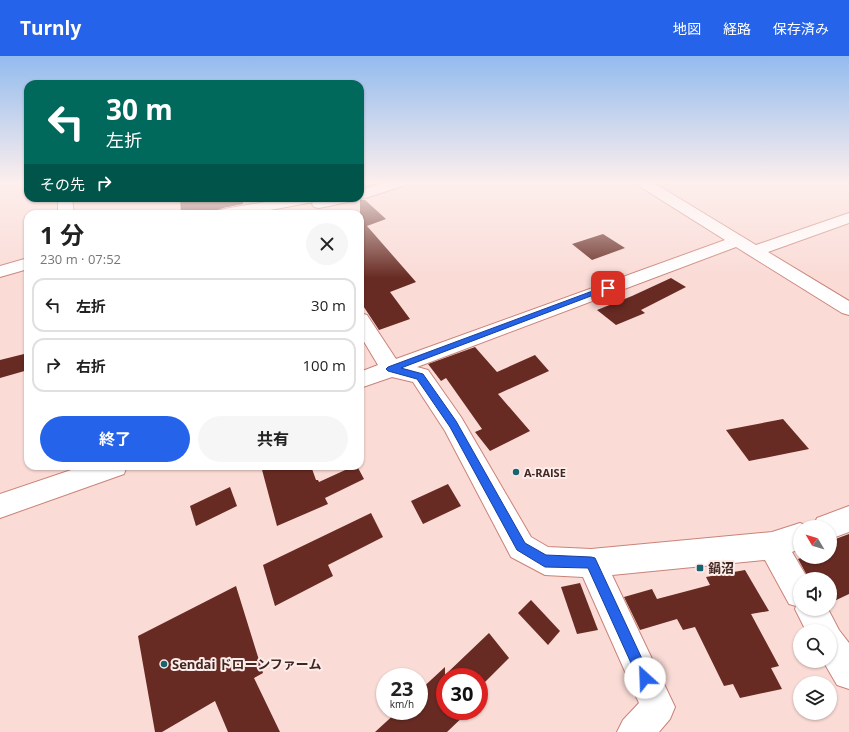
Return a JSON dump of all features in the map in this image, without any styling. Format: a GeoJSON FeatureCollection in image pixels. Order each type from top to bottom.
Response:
{"type":"FeatureCollection","features":[{"type":"Feature","properties":{"kind":"street"},"geometry":{"type":"LineString","coordinates":[[695,215],[849,309]]}},
{"type":"Feature","properties":{"kind":"street"},"geometry":{"type":"LineString","coordinates":[[754,251],[849,218]]}},
{"type":"Feature","properties":{"kind":"street"},"geometry":{"type":"LineString","coordinates":[[364,379],[737,241]]}},
{"type":"Feature","properties":{"kind":"street"},"geometry":{"type":"LineString","coordinates":[[0,272],[24,264]]}},
{"type":"Feature","properties":{"kind":"street"},"geometry":{"type":"LineString","coordinates":[[364,325],[391,369],[420,376],[453,424],[521,546],[545,561],[591,562],[772,546],[793,538]]}},
{"type":"Feature","properties":{"kind":"street"},"geometry":{"type":"LineString","coordinates":[[0,506],[104,470]]}},
{"type":"Feature","properties":{"kind":"street"},"geometry":{"type":"LineString","coordinates":[[837,523],[849,519]]}},
{"type":"Feature","properties":{"kind":"street"},"geometry":{"type":"LineString","coordinates":[[772,546],[793,581]]}},
{"type":"Feature","properties":{"kind":"street"},"geometry":{"type":"LineString","coordinates":[[591,562],[658,707],[635,732]]}},
{"type":"Feature","properties":{"kind":"street"},"geometry":{"type":"LineString","coordinates":[[837,653],[849,673]]}},
{"type":"Feature","properties":{"kind":"building"},"geometry":{"type":"Polygon","coordinates":[[[364,215],[381,215],[386,219],[367,226],[416,282],[390,292],[410,319],[379,330],[364,307],[364,215]]]}},
{"type":"Feature","properties":{"kind":"building"},"geometry":{"type":"Polygon","coordinates":[[[603,234],[625,248],[592,260],[572,244],[603,234]]]}},
{"type":"Feature","properties":{"kind":"building"},"geometry":{"type":"Polygon","coordinates":[[[671,278],[686,287],[641,310],[645,313],[616,325],[597,310],[632,296],[671,278]]]}},
{"type":"Feature","properties":{"kind":"building"},"geometry":{"type":"Polygon","coordinates":[[[475,347],[497,372],[535,355],[549,371],[498,394],[530,431],[490,451],[475,432],[482,429],[446,378],[441,381],[428,364],[475,347]]]}},
{"type":"Feature","properties":{"kind":"building"},"geometry":{"type":"Polygon","coordinates":[[[24,354],[24,371],[0,378],[0,360],[24,354]]]}},
{"type":"Feature","properties":{"kind":"building"},"geometry":{"type":"Polygon","coordinates":[[[783,419],[809,449],[749,461],[726,430],[783,419]]]}},
{"type":"Feature","properties":{"kind":"building"},"geometry":{"type":"Polygon","coordinates":[[[262,470],[312,470],[316,480],[319,482],[345,470],[359,470],[364,479],[325,498],[328,504],[277,526],[262,470]]]}},
{"type":"Feature","properties":{"kind":"building"},"geometry":{"type":"Polygon","coordinates":[[[448,484],[461,506],[423,524],[411,501],[448,484]]]}},
{"type":"Feature","properties":{"kind":"building"},"geometry":{"type":"Polygon","coordinates":[[[230,487],[237,506],[196,526],[190,506],[230,487]]]}},
{"type":"Feature","properties":{"kind":"building"},"geometry":{"type":"Polygon","coordinates":[[[371,513],[383,537],[328,565],[333,576],[275,606],[263,565],[371,513]]]}},
{"type":"Feature","properties":{"kind":"building"},"geometry":{"type":"Polygon","coordinates":[[[849,534],[849,594],[837,600],[837,572],[805,572],[801,564],[837,564],[837,538],[849,534]]]}},
{"type":"Feature","properties":{"kind":"building"},"geometry":{"type":"Polygon","coordinates":[[[745,570],[769,611],[751,614],[779,666],[771,668],[782,689],[740,698],[733,684],[724,686],[695,627],[683,630],[677,619],[640,630],[624,597],[652,589],[657,599],[710,585],[706,577],[745,570]]]}},
{"type":"Feature","properties":{"kind":"building"},"geometry":{"type":"Polygon","coordinates":[[[580,583],[598,630],[577,634],[561,587],[580,583]]]}},
{"type":"Feature","properties":{"kind":"building"},"geometry":{"type":"Polygon","coordinates":[[[236,586],[263,673],[254,678],[280,732],[228,732],[215,701],[162,732],[155,732],[138,636],[236,586]]]}},
{"type":"Feature","properties":{"kind":"building"},"geometry":{"type":"Polygon","coordinates":[[[531,600],[560,631],[548,645],[518,613],[531,600]]]}},
{"type":"Feature","properties":{"kind":"building"},"geometry":{"type":"Polygon","coordinates":[[[489,633],[509,658],[488,679],[488,668],[452,668],[489,633]]]}},
{"type":"Feature","properties":{"kind":"building"},"geometry":{"type":"Polygon","coordinates":[[[436,675],[436,720],[460,720],[447,732],[375,732],[388,720],[428,720],[428,683],[436,675]]]}},
{"type":"Feature","properties":{"kind":"place","name":"A-RAISE"},"geometry":{"type":"Point","coordinates":[516,472]}},
{"type":"Feature","properties":{"kind":"place","name":"鍋沼"},"geometry":{"type":"Point","coordinates":[700,568]}},
{"type":"Feature","properties":{"kind":"place","name":"Sendai ドローンファーム"},"geometry":{"type":"Point","coordinates":[164,664]}},
{"type":"Feature","properties":{"kind":"route"},"geometry":{"type":"LineString","coordinates":[[608,288],[391,369],[420,376],[453,424],[521,546],[545,561],[591,562],[645,678]]}}]}
